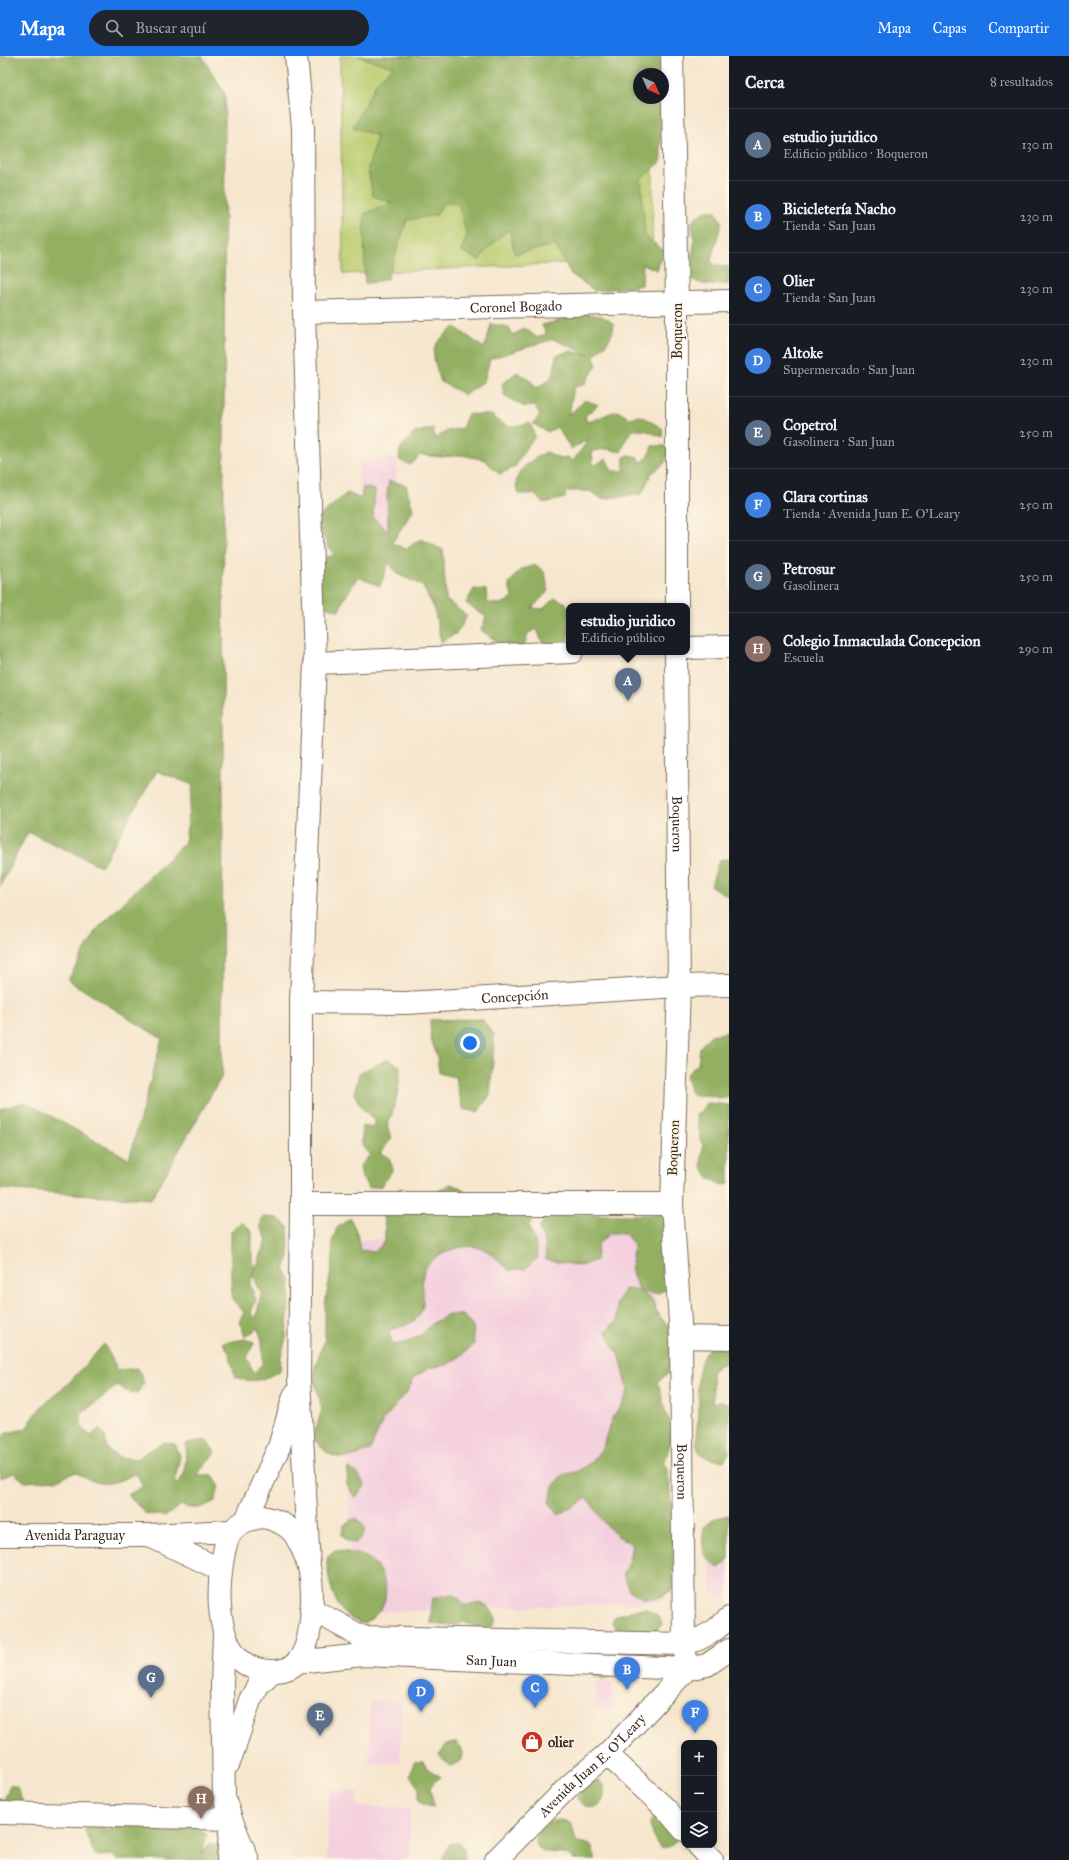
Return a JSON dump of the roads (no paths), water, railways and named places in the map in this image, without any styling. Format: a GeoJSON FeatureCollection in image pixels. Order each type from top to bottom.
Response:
{"type":"FeatureCollection","features":[{"type":"Feature","properties":{"kind":"main road"},"geometry":{"type":"LineString","coordinates":[[224,1635],[230,1647],[241,1661],[261,1671],[273,1672],[285,1670],[297,1662],[305,1648],[311,1609],[299,1380],[301,1002],[315,663],[304,312],[303,128],[296,56]]}},
{"type":"Feature","properties":{"kind":"main road","name":"Boqueron"},"geometry":{"type":"LineString","coordinates":[[672,56],[677,302],[676,603]]}},
{"type":"Feature","properties":{"kind":"main road","name":"Coronel Bogado"},"geometry":{"type":"LineString","coordinates":[[304,312],[729,301]]}},
{"type":"Feature","properties":{"kind":"main road"},"geometry":{"type":"LineString","coordinates":[[690,648],[729,647]]}},
{"type":"Feature","properties":{"kind":"main road"},"geometry":{"type":"LineString","coordinates":[[315,663],[566,652]]}},
{"type":"Feature","properties":{"kind":"main road","name":"Boqueron"},"geometry":{"type":"LineString","coordinates":[[676,655],[678,986],[672,1204],[681,1337],[684,1644],[687,1669]]}},
{"type":"Feature","properties":{"kind":"main road","name":"Concepción"},"geometry":{"type":"LineString","coordinates":[[301,1002],[406,1003],[678,986],[729,985]]}},
{"type":"Feature","properties":{"kind":"main road"},"geometry":{"type":"LineString","coordinates":[[301,1204],[672,1204]]}},
{"type":"Feature","properties":{"kind":"main road"},"geometry":{"type":"LineString","coordinates":[[681,1337],[729,1338]]}},
{"type":"Feature","properties":{"kind":"main road"},"geometry":{"type":"LineString","coordinates":[[248,1860],[231,1819],[224,1797],[222,1685],[224,1635],[219,1589],[221,1570],[225,1546],[239,1525],[279,1447],[299,1380]]}},
{"type":"Feature","properties":{"kind":"main road"},"geometry":{"type":"LineString","coordinates":[[239,1525],[263,1517],[283,1524],[292,1532],[309,1567]]}},
{"type":"Feature","properties":{"kind":"main road","name":"Avenida Paraguay"},"geometry":{"type":"LineString","coordinates":[[0,1535],[149,1535],[239,1525]]}},
{"type":"Feature","properties":{"kind":"main road"},"geometry":{"type":"LineString","coordinates":[[149,1535],[221,1570]]}},
{"type":"Feature","properties":{"kind":"main road","name":"San Juan"},"geometry":{"type":"LineString","coordinates":[[311,1609],[362,1637],[684,1644]]}},
{"type":"Feature","properties":{"kind":"main road"},"geometry":{"type":"LineString","coordinates":[[684,1644],[699,1640],[712,1633],[729,1618]]}},
{"type":"Feature","properties":{"kind":"main road","name":"San Juan"},"geometry":{"type":"LineString","coordinates":[[297,1662],[363,1655],[687,1669],[708,1664],[729,1650]]}},
{"type":"Feature","properties":{"kind":"main road","name":"Avenida Juan E. O'Leary"},"geometry":{"type":"LineString","coordinates":[[496,1860],[572,1784],[607,1754],[687,1669]]}},
{"type":"Feature","properties":{"kind":"main road"},"geometry":{"type":"LineString","coordinates":[[224,1778],[250,1700],[259,1684],[273,1672]]}},
{"type":"Feature","properties":{"kind":"main road"},"geometry":{"type":"LineString","coordinates":[[607,1754],[666,1809],[681,1826]]}},
{"type":"Feature","properties":{"kind":"main road"},"geometry":{"type":"LineString","coordinates":[[0,1812],[231,1819]]}},
{"type":"Feature","properties":{"kind":"main road"},"geometry":{"type":"LineString","coordinates":[[228,1860],[231,1819]]}},
{"type":"Feature","properties":{"kind":"main road"},"geometry":{"type":"LineString","coordinates":[[701,1848],[712,1860]]}},
{"type":"Feature","properties":{"kind":"place","name":"estudio juridico"},"geometry":{"type":"Point","coordinates":[628,701]}},
{"type":"Feature","properties":{"kind":"place","name":"Bicicletería Nacho"},"geometry":{"type":"Point","coordinates":[627,1690]}},
{"type":"Feature","properties":{"kind":"place","name":"Petrosur"},"geometry":{"type":"Point","coordinates":[151,1698]}},
{"type":"Feature","properties":{"kind":"place","name":"Olier"},"geometry":{"type":"Point","coordinates":[535,1708]}},
{"type":"Feature","properties":{"kind":"place","name":"Altoke"},"geometry":{"type":"Point","coordinates":[421,1712]}},
{"type":"Feature","properties":{"kind":"place","name":"Clara cortinas"},"geometry":{"type":"Point","coordinates":[695,1733]}},
{"type":"Feature","properties":{"kind":"place","name":"Copetrol"},"geometry":{"type":"Point","coordinates":[320,1736]}},
{"type":"Feature","properties":{"kind":"place","name":"olier"},"geometry":{"type":"Point","coordinates":[532,1742]}},
{"type":"Feature","properties":{"kind":"place","name":"Colegio Inmaculada Concepcion"},"geometry":{"type":"Point","coordinates":[201,1819]}}]}
